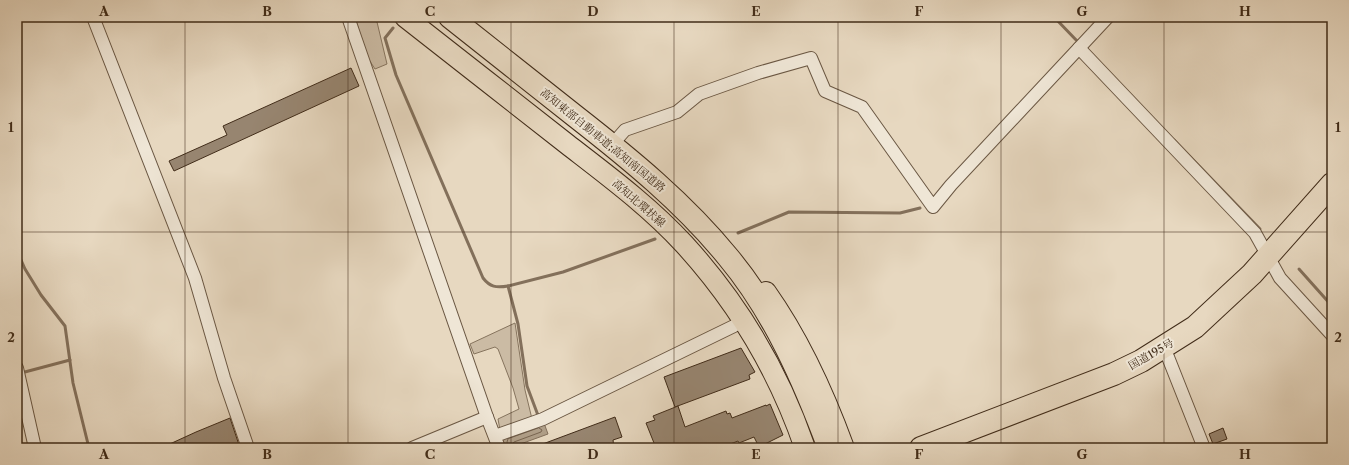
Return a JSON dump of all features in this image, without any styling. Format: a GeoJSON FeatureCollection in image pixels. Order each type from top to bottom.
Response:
{"type":"FeatureCollection","features":[{"type":"Feature","properties":{"kind":"highway","name":"高知東部自動車道;高知南国道路"},"geometry":{"type":"LineString","coordinates":[[450,17],[637,165],[703,228],[729,258],[777,330],[798,372],[829,448]]}},
{"type":"Feature","properties":{"kind":"highway","name":"国道195号"},"geometry":{"type":"LineString","coordinates":[[921,448],[1114,374],[1141,361],[1164,347],[1195,327],[1252,274],[1332,184]]}},
{"type":"Feature","properties":{"kind":"main road","name":"高知北環状線"},"geometry":{"type":"LineString","coordinates":[[405,17],[641,203],[683,243],[708,272],[743,319],[770,367],[792,414],[805,448]]}},
{"type":"Feature","properties":{"kind":"main road"},"geometry":{"type":"LineString","coordinates":[[466,17],[618,138],[679,190],[731,244],[783,318],[802,351],[831,411],[844,448]]}},
{"type":"Feature","properties":{"kind":"street"},"geometry":{"type":"LineString","coordinates":[[93,17],[195,278],[224,378],[248,448]]}},
{"type":"Feature","properties":{"kind":"street"},"geometry":{"type":"LineString","coordinates":[[348,17],[499,448]]}},
{"type":"Feature","properties":{"kind":"street"},"geometry":{"type":"LineString","coordinates":[[618,138],[625,130],[677,112],[698,94],[758,73],[810,58],[825,91],[862,107],[933,208],[951,185],[1108,17]]}},
{"type":"Feature","properties":{"kind":"street"},"geometry":{"type":"LineString","coordinates":[[1079,48],[1255,233],[1280,278],[1332,335]]}},
{"type":"Feature","properties":{"kind":"street"},"geometry":{"type":"LineString","coordinates":[[495,436],[539,420],[734,326],[743,319]]}},
{"type":"Feature","properties":{"kind":"street"},"geometry":{"type":"LineString","coordinates":[[1164,347],[1204,448]]}},
{"type":"Feature","properties":{"kind":"street"},"geometry":{"type":"LineString","coordinates":[[17,368],[35,448]]}},
{"type":"Feature","properties":{"kind":"street"},"geometry":{"type":"LineString","coordinates":[[412,448],[487,417]]}},
{"type":"Feature","properties":{"kind":"shaded area"},"geometry":{"type":"Polygon","coordinates":[[[357,17],[367,17],[377,22],[387,64],[375,69],[366,55],[356,20],[357,17]]]}},
{"type":"Feature","properties":{"kind":"shaded area"},"geometry":{"type":"Polygon","coordinates":[[[515,323],[525,390],[532,419],[500,430],[498,419],[519,409],[513,388],[498,349],[495,347],[474,354],[470,344],[515,323]]]}},
{"type":"Feature","properties":{"kind":"water"},"geometry":{"type":"Polygon","coordinates":[[[544,423],[548,434],[515,446],[516,448],[505,448],[503,436],[544,423]]]}},
{"type":"Feature","properties":{"kind":"building"},"geometry":{"type":"Polygon","coordinates":[[[351,68],[359,86],[174,171],[169,161],[227,135],[223,126],[351,68]]]}},
{"type":"Feature","properties":{"kind":"building"},"geometry":{"type":"Polygon","coordinates":[[[741,348],[755,372],[749,375],[750,379],[675,407],[664,377],[741,348]]]}},
{"type":"Feature","properties":{"kind":"building"},"geometry":{"type":"Polygon","coordinates":[[[770,404],[783,435],[759,447],[754,437],[720,448],[656,448],[646,423],[655,420],[653,416],[678,406],[685,427],[726,411],[727,414],[730,413],[732,418],[770,404]]]}},
{"type":"Feature","properties":{"kind":"building"},"geometry":{"type":"Polygon","coordinates":[[[615,417],[622,437],[613,440],[614,448],[532,448],[615,417]]]}},
{"type":"Feature","properties":{"kind":"building"},"geometry":{"type":"Polygon","coordinates":[[[230,418],[240,448],[161,448],[196,432],[230,418]]]}},
{"type":"Feature","properties":{"kind":"building"},"geometry":{"type":"Polygon","coordinates":[[[1223,428],[1227,439],[1213,444],[1209,434],[1223,428]]]}},
{"type":"Feature","properties":{"kind":"waterway"},"geometry":{"type":"LineString","coordinates":[[1054,17],[1079,43]]}},
{"type":"Feature","properties":{"kind":"waterway"},"geometry":{"type":"LineString","coordinates":[[393,28],[385,38],[396,75],[483,278],[494,286],[508,286],[518,324],[527,386],[539,418]]}},
{"type":"Feature","properties":{"kind":"waterway"},"geometry":{"type":"LineString","coordinates":[[1174,140],[1260,229]]}},
{"type":"Feature","properties":{"kind":"waterway"},"geometry":{"type":"LineString","coordinates":[[738,233],[789,212],[900,213],[920,208]]}},
{"type":"Feature","properties":{"kind":"waterway"},"geometry":{"type":"LineString","coordinates":[[508,286],[563,272],[655,239]]}},
{"type":"Feature","properties":{"kind":"waterway"},"geometry":{"type":"LineString","coordinates":[[17,251],[25,269],[41,295],[65,326],[73,383],[89,448]]}},
{"type":"Feature","properties":{"kind":"waterway"},"geometry":{"type":"LineString","coordinates":[[1299,269],[1332,306]]}},
{"type":"Feature","properties":{"kind":"waterway"},"geometry":{"type":"LineString","coordinates":[[21,373],[70,360]]}}]}
